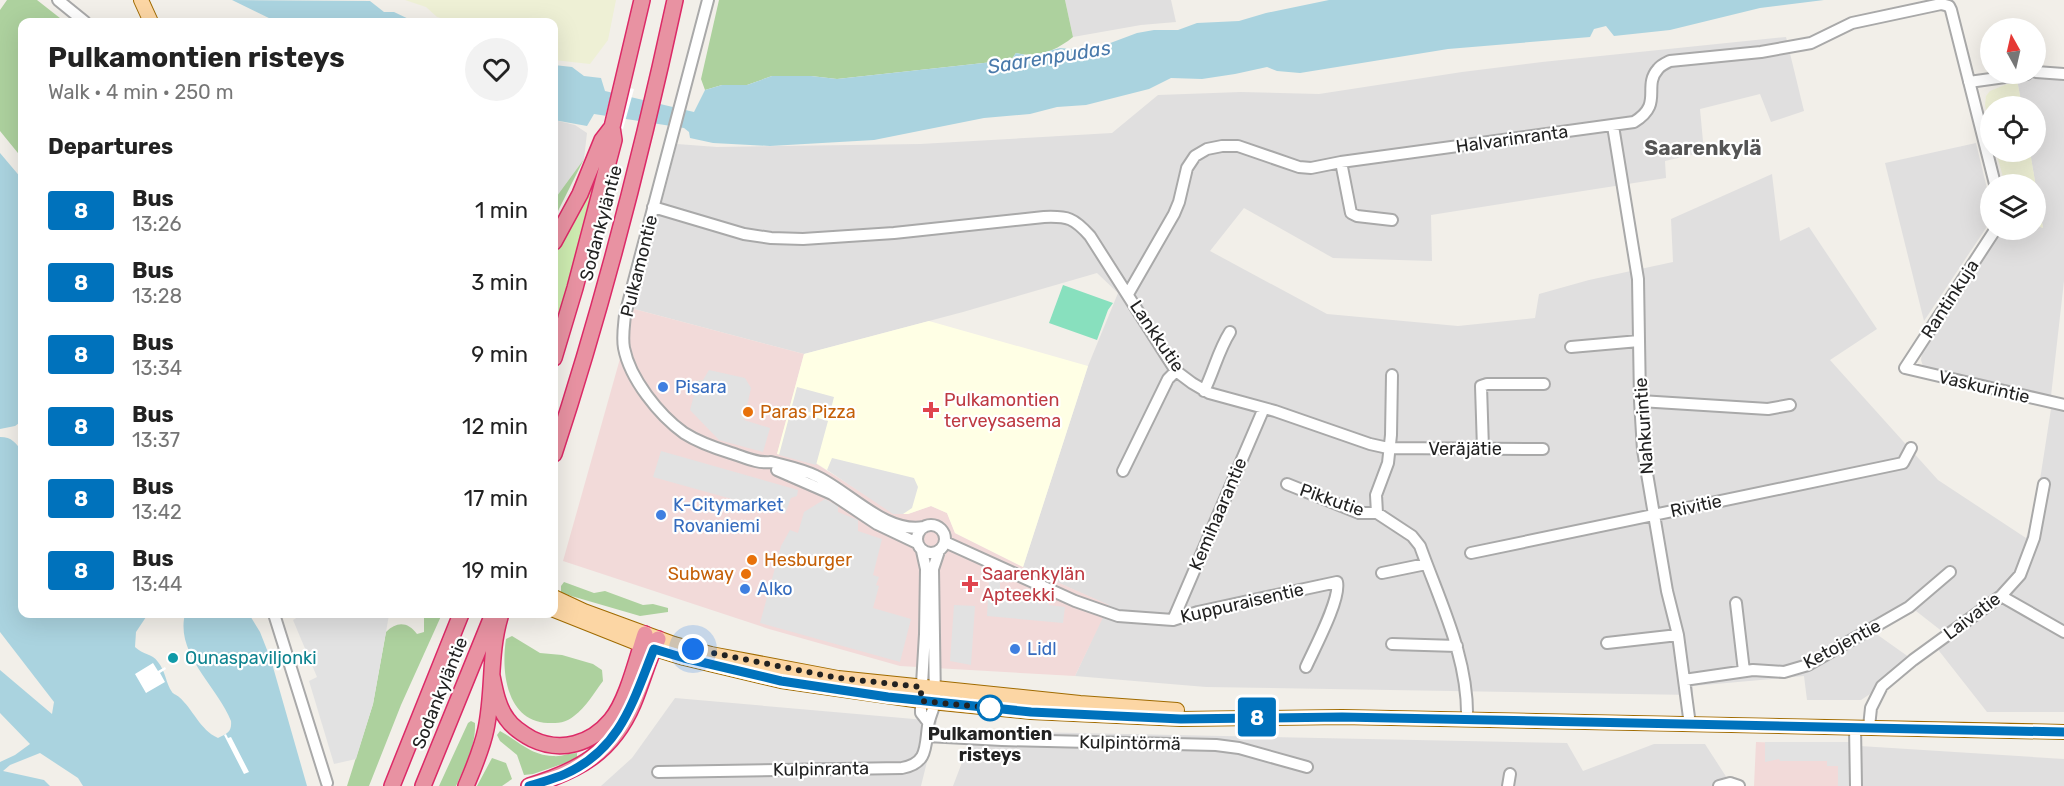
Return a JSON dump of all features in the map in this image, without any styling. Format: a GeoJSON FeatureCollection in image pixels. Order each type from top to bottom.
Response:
{"type":"FeatureCollection","features":[{"type":"Feature","properties":{"kind":"highway","name":"Sodankyläntie"},"geometry":{"type":"LineString","coordinates":[[558,344],[589,239],[614,140],[612,126],[624,86],[642,0]]}},
{"type":"Feature","properties":{"kind":"highway","name":"Sodankyläntie"},"geometry":{"type":"LineString","coordinates":[[558,441],[594,323],[646,133],[675,0]]}},
{"type":"Feature","properties":{"kind":"highway"},"geometry":{"type":"LineString","coordinates":[[558,235],[580,194],[602,140],[612,126]]}},
{"type":"Feature","properties":{"kind":"highway","name":"Sodankyläntie"},"geometry":{"type":"LineString","coordinates":[[392,786],[459,618]]}},
{"type":"Feature","properties":{"kind":"highway","name":"Sodankyläntie"},"geometry":{"type":"LineString","coordinates":[[423,786],[491,618]]}},
{"type":"Feature","properties":{"kind":"highway"},"geometry":{"type":"LineString","coordinates":[[466,786],[477,761],[486,730],[494,646],[500,618]]}},
{"type":"Feature","properties":{"kind":"highway"},"geometry":{"type":"LineString","coordinates":[[492,676],[499,703],[507,720],[515,728],[549,745],[574,744],[598,733],[612,719],[650,642]]}},
{"type":"Feature","properties":{"kind":"highway"},"geometry":{"type":"LineString","coordinates":[[529,786],[564,775],[580,767],[612,739],[634,702],[650,642]]}},
{"type":"Feature","properties":{"kind":"main road"},"geometry":{"type":"LineString","coordinates":[[141,0],[149,18]]}},
{"type":"Feature","properties":{"kind":"main road"},"geometry":{"type":"LineString","coordinates":[[558,599],[684,658],[781,681],[928,694],[1031,712],[1140,717],[1342,717],[2064,732]]}},
{"type":"Feature","properties":{"kind":"main road"},"geometry":{"type":"LineString","coordinates":[[558,611],[650,642]]}},
{"type":"Feature","properties":{"kind":"street"},"geometry":{"type":"LineString","coordinates":[[58,0],[79,18]]}},
{"type":"Feature","properties":{"kind":"street","name":"Pulkamontie"},"geometry":{"type":"LineString","coordinates":[[708,0],[625,315],[624,348],[628,361],[651,399],[684,432],[707,444],[764,463],[770,468],[832,494],[877,524],[920,547]]}},
{"type":"Feature","properties":{"kind":"street","name":"Halvarinranta"},"geometry":{"type":"LineString","coordinates":[[1128,294],[1174,214],[1187,168],[1195,156],[1207,149],[1238,146],[1299,167],[1311,168],[1634,122],[1644,116],[1650,107],[1654,76],[1658,68],[1670,61],[1761,52],[1811,43],[1852,23],[1941,4],[1949,6],[1952,10],[1969,82]]}},
{"type":"Feature","properties":{"kind":"street"},"geometry":{"type":"LineString","coordinates":[[2046,73],[2064,74]]}},
{"type":"Feature","properties":{"kind":"street"},"geometry":{"type":"LineString","coordinates":[[1980,80],[1969,82],[1992,174]]}},
{"type":"Feature","properties":{"kind":"street","name":"Nahkurintie"},"geometry":{"type":"LineString","coordinates":[[1613,126],[1638,279],[1643,450],[1667,591],[1678,635],[1690,725]]}},
{"type":"Feature","properties":{"kind":"street"},"geometry":{"type":"LineString","coordinates":[[1341,162],[1351,213],[1357,216],[1392,220]]}},
{"type":"Feature","properties":{"kind":"street","name":"Lankkutie"},"geometry":{"type":"LineString","coordinates":[[653,207],[744,234],[803,239],[894,233],[1061,216],[1077,222],[1090,236],[1176,371],[1204,391],[1388,448]]}},
{"type":"Feature","properties":{"kind":"street","name":"Rantinkuja"},"geometry":{"type":"LineString","coordinates":[[1905,368],[1988,240]]}},
{"type":"Feature","properties":{"kind":"street"},"geometry":{"type":"LineString","coordinates":[[1204,391],[1213,375],[1219,351],[1230,332]]}},
{"type":"Feature","properties":{"kind":"street"},"geometry":{"type":"LineString","coordinates":[[1571,347],[1639,341]]}},
{"type":"Feature","properties":{"kind":"street","name":"Vaskurintie"},"geometry":{"type":"LineString","coordinates":[[1905,368],[2064,405]]}},
{"type":"Feature","properties":{"kind":"street"},"geometry":{"type":"LineString","coordinates":[[1123,471],[1168,379],[1176,371]]}},
{"type":"Feature","properties":{"kind":"street"},"geometry":{"type":"LineString","coordinates":[[1392,375],[1388,463],[1376,495],[1377,513],[1412,536],[1420,546],[1457,646],[1467,700],[1467,720]]}},
{"type":"Feature","properties":{"kind":"street"},"geometry":{"type":"LineString","coordinates":[[1483,448],[1481,386],[1487,384],[1544,384]]}},
{"type":"Feature","properties":{"kind":"street"},"geometry":{"type":"LineString","coordinates":[[1640,401],[1768,409],[1790,405]]}},
{"type":"Feature","properties":{"kind":"street","name":"Kemihaarantie"},"geometry":{"type":"LineString","coordinates":[[1173,620],[1264,408]]}},
{"type":"Feature","properties":{"kind":"street","name":"Veräjätie"},"geometry":{"type":"LineString","coordinates":[[1388,448],[1542,449]]}},
{"type":"Feature","properties":{"kind":"street","name":"Rivitie"},"geometry":{"type":"LineString","coordinates":[[1471,553],[1903,463],[1911,448]]}},
{"type":"Feature","properties":{"kind":"street","name":"Pulkamontie"},"geometry":{"type":"LineString","coordinates":[[764,463],[771,462],[816,476],[896,524],[915,529],[924,527]]}},
{"type":"Feature","properties":{"kind":"street","name":"Pikkutie"},"geometry":{"type":"LineString","coordinates":[[1287,484],[1359,513],[1377,513]]}},
{"type":"Feature","properties":{"kind":"street","name":"Laivatie"},"geometry":{"type":"LineString","coordinates":[[1869,728],[1871,708],[1882,686],[1913,660],[2001,596],[2020,575],[2034,538],[2044,484]]}},
{"type":"Feature","properties":{"kind":"street"},"geometry":{"type":"LineString","coordinates":[[927,736],[928,722],[933,714],[928,694],[924,656],[926,569],[918,534],[924,527],[931,525],[944,532],[942,547],[933,568],[933,644],[928,694]]}},
{"type":"Feature","properties":{"kind":"street"},"geometry":{"type":"LineString","coordinates":[[920,547],[930,554],[942,547]]}},
{"type":"Feature","properties":{"kind":"street","name":"Kuppuraisentie"},"geometry":{"type":"LineString","coordinates":[[942,547],[1102,612],[1118,616],[1173,620],[1198,612],[1337,582],[1338,588],[1334,604],[1306,667]]}},
{"type":"Feature","properties":{"kind":"street"},"geometry":{"type":"LineString","coordinates":[[1382,573],[1426,564]]}},
{"type":"Feature","properties":{"kind":"street","name":"Ketojentie"},"geometry":{"type":"LineString","coordinates":[[1683,680],[1744,671],[1785,672],[1808,665],[1909,607],[1950,572]]}},
{"type":"Feature","properties":{"kind":"street"},"geometry":{"type":"LineString","coordinates":[[2001,596],[2064,632]]}},
{"type":"Feature","properties":{"kind":"street"},"geometry":{"type":"LineString","coordinates":[[1736,603],[1744,671]]}},
{"type":"Feature","properties":{"kind":"street"},"geometry":{"type":"LineString","coordinates":[[275,618],[327,783]]}},
{"type":"Feature","properties":{"kind":"street"},"geometry":{"type":"LineString","coordinates":[[1607,643],[1678,635]]}},
{"type":"Feature","properties":{"kind":"street"},"geometry":{"type":"LineString","coordinates":[[1392,644],[1457,646]]}},
{"type":"Feature","properties":{"kind":"street"},"geometry":{"type":"LineString","coordinates":[[1855,727],[1856,786]]}},
{"type":"Feature","properties":{"kind":"street","name":"Kulpintörmä"},"geometry":{"type":"LineString","coordinates":[[927,736],[1216,745],[1239,748],[1307,767]]}},
{"type":"Feature","properties":{"kind":"street","name":"Kulpinranta"},"geometry":{"type":"LineString","coordinates":[[658,772],[911,767],[922,758],[927,736]]}},
{"type":"Feature","properties":{"kind":"street"},"geometry":{"type":"LineString","coordinates":[[1508,786],[1510,774]]}},
{"type":"Feature","properties":{"kind":"street"},"geometry":{"type":"LineString","coordinates":[[1719,786],[1730,783],[1739,786]]}},
{"type":"Feature","properties":{"kind":"shaded area"},"geometry":{"type":"Polygon","coordinates":[[[405,0],[616,0],[608,40],[590,64],[558,60],[558,18],[441,18],[426,7],[405,0]]]}},
{"type":"Feature","properties":{"kind":"shaded area"},"geometry":{"type":"Polygon","coordinates":[[[1065,0],[1171,0],[1176,22],[1141,25],[1073,37],[1065,0]]]}},
{"type":"Feature","properties":{"kind":"shaded area"},"geometry":{"type":"Polygon","coordinates":[[[1786,37],[1804,111],[1771,122],[1760,94],[1700,109],[1704,152],[1665,161],[1666,178],[1431,215],[1432,261],[1333,258],[1244,208],[1210,251],[1327,314],[1458,326],[1535,318],[1539,294],[1589,280],[1673,262],[1671,219],[1772,174],[1780,241],[1809,227],[1877,329],[1830,360],[1938,480],[2026,538],[2037,499],[2051,409],[2064,411],[2064,712],[1987,712],[1936,647],[1948,636],[1916,611],[1875,633],[1913,660],[1861,700],[1807,700],[1804,676],[1693,686],[1693,695],[1206,687],[1075,676],[1108,605],[1023,567],[1088,366],[1118,293],[1097,273],[963,312],[804,354],[634,309],[677,144],[717,147],[920,144],[1112,133],[1158,95],[1241,92],[1319,94],[1542,62],[1786,37]]]}},
{"type":"Feature","properties":{"kind":"shaded area"},"geometry":{"type":"Polygon","coordinates":[[[2046,77],[2064,78],[2064,281],[2051,396],[1923,366],[1921,360],[1922,353],[1995,240],[2046,240],[2046,174],[2034,174],[2032,162],[2046,162],[2046,96],[2020,96],[2018,84],[2046,84],[2046,77]]]}},
{"type":"Feature","properties":{"kind":"shaded area"},"geometry":{"type":"Polygon","coordinates":[[[2007,84],[2018,84],[2020,96],[1986,96],[1990,91],[2007,84]]]}},
{"type":"Feature","properties":{"kind":"shaded area"},"geometry":{"type":"Polygon","coordinates":[[[558,121],[575,125],[587,133],[584,159],[558,195],[558,121]]]}},
{"type":"Feature","properties":{"kind":"shaded area"},"geometry":{"type":"Polygon","coordinates":[[[1976,143],[1983,174],[1980,174],[1980,237],[1924,321],[1885,163],[1976,143]]]}},
{"type":"Feature","properties":{"kind":"shaded area"},"geometry":{"type":"Polygon","coordinates":[[[1999,162],[2032,162],[2033,174],[2002,174],[1999,162]]]}},
{"type":"Feature","properties":{"kind":"shaded area"},"geometry":{"type":"Polygon","coordinates":[[[634,309],[804,354],[777,454],[815,463],[896,514],[908,514],[931,506],[947,513],[955,533],[1023,567],[1109,605],[1075,676],[900,666],[769,629],[563,561],[634,309]]]}},
{"type":"Feature","properties":{"kind":"shaded area","name":"Pulkamontien terveysasema"},"geometry":{"type":"Polygon","coordinates":[[[929,321],[1088,366],[1023,567],[955,533],[947,513],[931,506],[908,514],[896,514],[816,463],[777,454],[804,354],[929,321]]]}},
{"type":"Feature","properties":{"kind":"shaded area"},"geometry":{"type":"Polygon","coordinates":[[[709,370],[745,378],[751,388],[744,420],[770,428],[763,452],[719,440],[690,410],[698,380],[703,380],[709,370]]]}},
{"type":"Feature","properties":{"kind":"shaded area"},"geometry":{"type":"Polygon","coordinates":[[[797,387],[834,397],[829,417],[802,410],[801,413],[828,421],[816,465],[779,455],[797,387]]]}},
{"type":"Feature","properties":{"kind":"shaded area"},"geometry":{"type":"Polygon","coordinates":[[[661,451],[798,490],[797,496],[791,498],[785,514],[653,477],[661,451]]]}},
{"type":"Feature","properties":{"kind":"shaded area"},"geometry":{"type":"Polygon","coordinates":[[[832,458],[914,478],[918,487],[912,508],[903,514],[893,514],[827,470],[832,458]]]}},
{"type":"Feature","properties":{"kind":"shaded area"},"geometry":{"type":"Polygon","coordinates":[[[825,499],[838,506],[838,512],[858,520],[858,531],[882,539],[873,575],[879,577],[876,585],[879,586],[873,608],[911,619],[900,662],[760,623],[781,546],[790,530],[798,533],[804,512],[825,499]]]}},
{"type":"Feature","properties":{"kind":"shaded area"},"geometry":{"type":"Polygon","coordinates":[[[989,580],[1000,581],[1000,590],[1026,593],[1026,598],[1065,607],[1063,623],[987,616],[989,580]]]}},
{"type":"Feature","properties":{"kind":"shaded area"},"geometry":{"type":"Polygon","coordinates":[[[954,605],[975,606],[971,665],[950,661],[954,605]]]}},
{"type":"Feature","properties":{"kind":"shaded area"},"geometry":{"type":"Polygon","coordinates":[[[296,618],[388,618],[373,704],[356,759],[334,764],[309,681],[317,677],[293,620],[296,618]]]}},
{"type":"Feature","properties":{"kind":"shaded area"},"geometry":{"type":"Polygon","coordinates":[[[675,698],[937,721],[921,786],[601,786],[632,758],[675,698]]]}},
{"type":"Feature","properties":{"kind":"shaded area"},"geometry":{"type":"Polygon","coordinates":[[[974,731],[1567,743],[1583,771],[1654,744],[1705,744],[1727,778],[1737,786],[953,786],[974,731]]]}},
{"type":"Feature","properties":{"kind":"shaded area"},"geometry":{"type":"Polygon","coordinates":[[[1756,742],[1860,746],[1861,786],[1754,786],[1756,742]]]}},
{"type":"Feature","properties":{"kind":"shaded area"},"geometry":{"type":"Polygon","coordinates":[[[1765,742],[1853,742],[1853,786],[1838,786],[1838,766],[1827,766],[1827,761],[1780,761],[1779,759],[1765,762],[1765,742]]]}},
{"type":"Feature","properties":{"kind":"shaded area"},"geometry":{"type":"Polygon","coordinates":[[[1860,746],[2064,759],[2064,786],[1861,786],[1860,746]]]}},
{"type":"Feature","properties":{"kind":"green space"},"geometry":{"type":"Polygon","coordinates":[[[7,0],[37,0],[60,18],[18,18],[18,153],[0,131],[0,10],[7,0]]]}},
{"type":"Feature","properties":{"kind":"green space"},"geometry":{"type":"Polygon","coordinates":[[[719,0],[1065,0],[1073,37],[1060,46],[1039,54],[1016,53],[1011,60],[837,79],[772,76],[747,85],[722,85],[705,90],[701,79],[719,0]]]}},
{"type":"Feature","properties":{"kind":"green space"},"geometry":{"type":"Polygon","coordinates":[[[600,154],[607,156],[558,328],[558,248],[600,154]]]}},
{"type":"Feature","properties":{"kind":"green space"},"geometry":{"type":"Polygon","coordinates":[[[584,159],[558,211],[558,195],[584,159]]]}},
{"type":"Feature","properties":{"kind":"green space"},"geometry":{"type":"Polygon","coordinates":[[[1063,285],[1113,303],[1108,310],[1097,340],[1049,323],[1063,285]]]}},
{"type":"Feature","properties":{"kind":"green space"},"geometry":{"type":"Polygon","coordinates":[[[564,582],[594,593],[605,591],[643,605],[653,604],[668,608],[668,612],[640,616],[561,593],[561,586],[564,582]]]}},
{"type":"Feature","properties":{"kind":"green space"},"geometry":{"type":"Polygon","coordinates":[[[424,618],[440,618],[401,705],[369,786],[347,786],[373,704],[386,632],[402,624],[410,627],[417,634],[424,632],[424,618]]]}},
{"type":"Feature","properties":{"kind":"green space"},"geometry":{"type":"Polygon","coordinates":[[[512,636],[540,653],[562,655],[593,664],[602,670],[603,681],[590,700],[568,720],[548,723],[534,720],[523,714],[509,692],[505,652],[506,639],[512,636]]]}},
{"type":"Feature","properties":{"kind":"green space"},"geometry":{"type":"Polygon","coordinates":[[[471,721],[475,723],[474,740],[456,786],[439,786],[468,723],[471,721]]]}},
{"type":"Feature","properties":{"kind":"green space"},"geometry":{"type":"Polygon","coordinates":[[[500,731],[538,753],[556,756],[577,753],[577,759],[524,775],[517,755],[500,741],[497,735],[500,731]]]}},
{"type":"Feature","properties":{"kind":"green space"},"geometry":{"type":"Polygon","coordinates":[[[492,758],[506,763],[512,779],[502,786],[477,786],[492,758]]]}},
{"type":"Feature","properties":{"kind":"water"},"geometry":{"type":"Polygon","coordinates":[[[232,0],[370,1],[384,12],[394,12],[407,18],[269,18],[232,0]]]}},
{"type":"Feature","properties":{"kind":"water","name":"Saarenpudas"},"geometry":{"type":"Polygon","coordinates":[[[1329,0],[1824,0],[1760,8],[1670,30],[1614,36],[1606,26],[1594,29],[1590,37],[1448,49],[1300,73],[1277,71],[1267,67],[1202,79],[1171,78],[1149,89],[1086,105],[1057,107],[1030,114],[984,118],[874,140],[770,146],[713,143],[690,138],[689,132],[684,128],[594,114],[587,126],[558,121],[558,65],[572,67],[584,76],[601,78],[605,91],[694,112],[705,90],[722,85],[747,85],[772,76],[837,79],[1011,60],[1016,53],[1030,56],[1060,48],[1105,45],[1137,33],[1178,30],[1197,23],[1239,21],[1329,0]]]}},
{"type":"Feature","properties":{"kind":"water"},"geometry":{"type":"Polygon","coordinates":[[[0,153],[18,174],[18,424],[0,429],[0,153]]]}},
{"type":"Feature","properties":{"kind":"water"},"geometry":{"type":"Polygon","coordinates":[[[0,437],[8,438],[18,446],[18,618],[145,618],[136,632],[135,647],[156,659],[173,693],[184,702],[206,730],[218,738],[228,732],[231,728],[231,721],[191,656],[186,643],[185,618],[251,618],[260,632],[271,660],[307,786],[83,786],[78,778],[40,753],[10,765],[3,771],[44,780],[50,786],[0,786],[0,762],[30,744],[0,713],[0,670],[52,714],[54,702],[0,632],[0,437]]]}},
{"type":"Feature","properties":{"kind":"pier"},"geometry":{"type":"Polygon","coordinates":[[[614,84],[634,89],[623,129],[603,124],[614,84]]]}},
{"type":"Feature","properties":{"kind":"pier"},"geometry":{"type":"Polygon","coordinates":[[[153,663],[158,671],[165,667],[166,669],[160,673],[165,682],[146,693],[135,674],[153,663]]]}},
{"type":"Feature","properties":{"kind":"pier"},"geometry":{"type":"Polygon","coordinates":[[[226,734],[228,738],[231,737],[249,772],[244,774],[224,735],[226,734]]]}},
{"type":"Feature","properties":{"kind":"bus line","name":"8"},"geometry":{"type":"LineString","coordinates":[[529,786],[564,775],[580,767],[612,739],[634,702],[654,649],[781,681],[888,697],[1031,712],[1181,719],[1342,717],[2064,732]]}},
{"type":"Feature","properties":{"kind":"place","name":"Pisara"},"geometry":{"type":"Point","coordinates":[663,387]}},
{"type":"Feature","properties":{"kind":"place","name":"Pulkamontien terveysasema"},"geometry":{"type":"Point","coordinates":[931,410]}},
{"type":"Feature","properties":{"kind":"place","name":"Paras Pizza"},"geometry":{"type":"Point","coordinates":[748,412]}},
{"type":"Feature","properties":{"kind":"place","name":"K-Citymarket Rovaniemi"},"geometry":{"type":"Point","coordinates":[661,515]}},
{"type":"Feature","properties":{"kind":"place","name":"Hesburger"},"geometry":{"type":"Point","coordinates":[752,560]}},
{"type":"Feature","properties":{"kind":"place","name":"Subway"},"geometry":{"type":"Point","coordinates":[746,574]}},
{"type":"Feature","properties":{"kind":"place","name":"Saarenkylän Apteekki"},"geometry":{"type":"Point","coordinates":[970,584]}},
{"type":"Feature","properties":{"kind":"place","name":"Alko"},"geometry":{"type":"Point","coordinates":[745,589]}},
{"type":"Feature","properties":{"kind":"place","name":"Lidl"},"geometry":{"type":"Point","coordinates":[1015,649]}},
{"type":"Feature","properties":{"kind":"place","name":"Ounaspaviljonki"},"geometry":{"type":"Point","coordinates":[173,658]}},
{"type":"Feature","properties":{"kind":"place","name":"Pulkamontien risteys"},"geometry":{"type":"Point","coordinates":[990,708]}},
{"type":"Feature","properties":{"kind":"district","name":"Saarenkylä"},"geometry":{"type":"Point","coordinates":[1703,148]}},
{"type":"Feature","properties":{"kind":"route"},"geometry":{"type":"LineString","coordinates":[[693,649],[838,678],[921,687],[921,701],[992,708],[990,708]]}}]}
